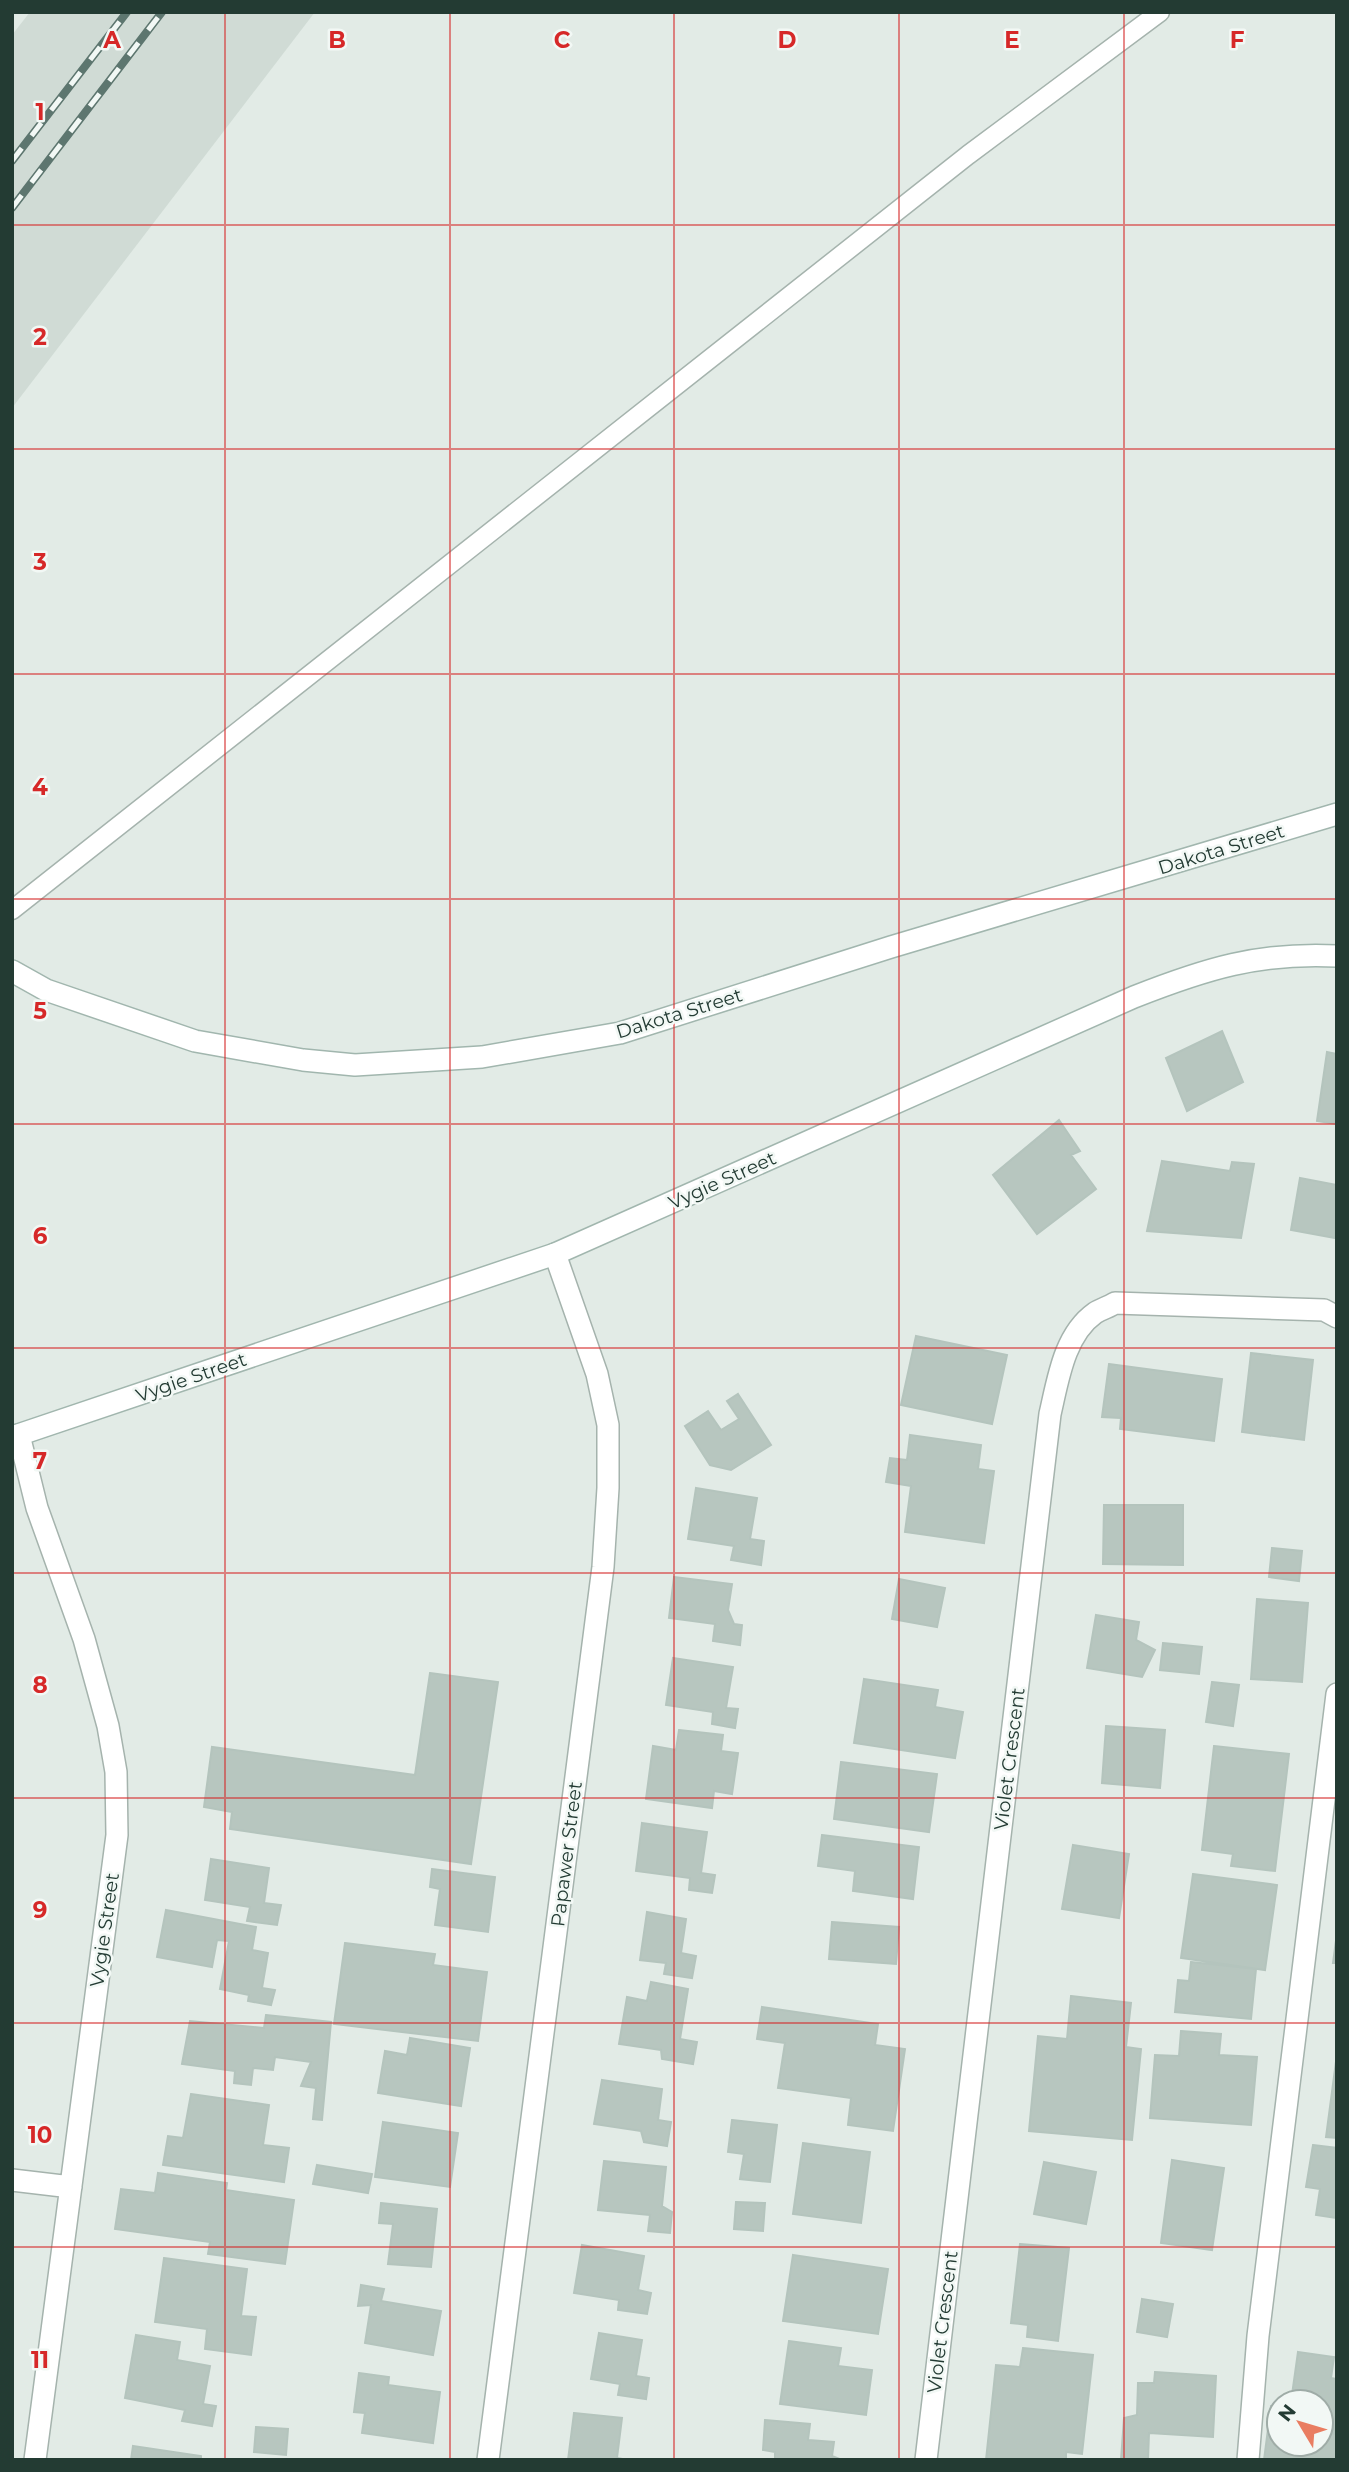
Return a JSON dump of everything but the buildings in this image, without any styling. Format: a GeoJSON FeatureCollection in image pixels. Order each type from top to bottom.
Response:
{"type":"FeatureCollection","features":[{"type":"Feature","properties":{"kind":"street","name":"Dakota Street"},"geometry":{"type":"LineString","coordinates":[[12,971],[46,990],[195,1041],[303,1060],[355,1065],[481,1057],[620,1033],[891,947],[1337,814]]}},
{"type":"Feature","properties":{"kind":"street","name":"Vygie Street"},"geometry":{"type":"LineString","coordinates":[[34,2460],[117,1835],[116,1772],[108,1726],[84,1639],[37,1508],[15,1436],[555,1254],[1134,997],[1192,974],[1246,960],[1275,956],[1337,956]]}},
{"type":"Feature","properties":{"kind":"street","name":"Papawer Street"},"geometry":{"type":"LineString","coordinates":[[488,2460],[603,1567],[607,1501],[608,1425],[597,1374],[555,1254]]}},
{"type":"Feature","properties":{"kind":"street","name":"Violet Crescent"},"geometry":{"type":"LineString","coordinates":[[926,2460],[1049,1428],[1062,1363],[1076,1334],[1093,1314],[1115,1303],[1324,1310],[1337,1317]]}},
{"type":"Feature","properties":{"kind":"street"},"geometry":{"type":"LineString","coordinates":[[1248,2460],[1258,2336],[1337,1694]]}},
{"type":"Feature","properties":{"kind":"street"},"geometry":{"type":"LineString","coordinates":[[12,2180],[71,2187]]}},
{"type":"Feature","properties":{"kind":"lane"},"geometry":{"type":"LineString","coordinates":[[12,910],[968,155],[1160,12]]}},
{"type":"Feature","properties":{"kind":"shaded area"},"geometry":{"type":"Polygon","coordinates":[[[30,12],[315,12],[12,408],[12,35],[30,12]]]}},
{"type":"Feature","properties":{"kind":"railway"},"geometry":{"type":"LineString","coordinates":[[12,161],[127,12]]}},
{"type":"Feature","properties":{"kind":"railway"},"geometry":{"type":"LineString","coordinates":[[12,208],[162,12]]}}]}
